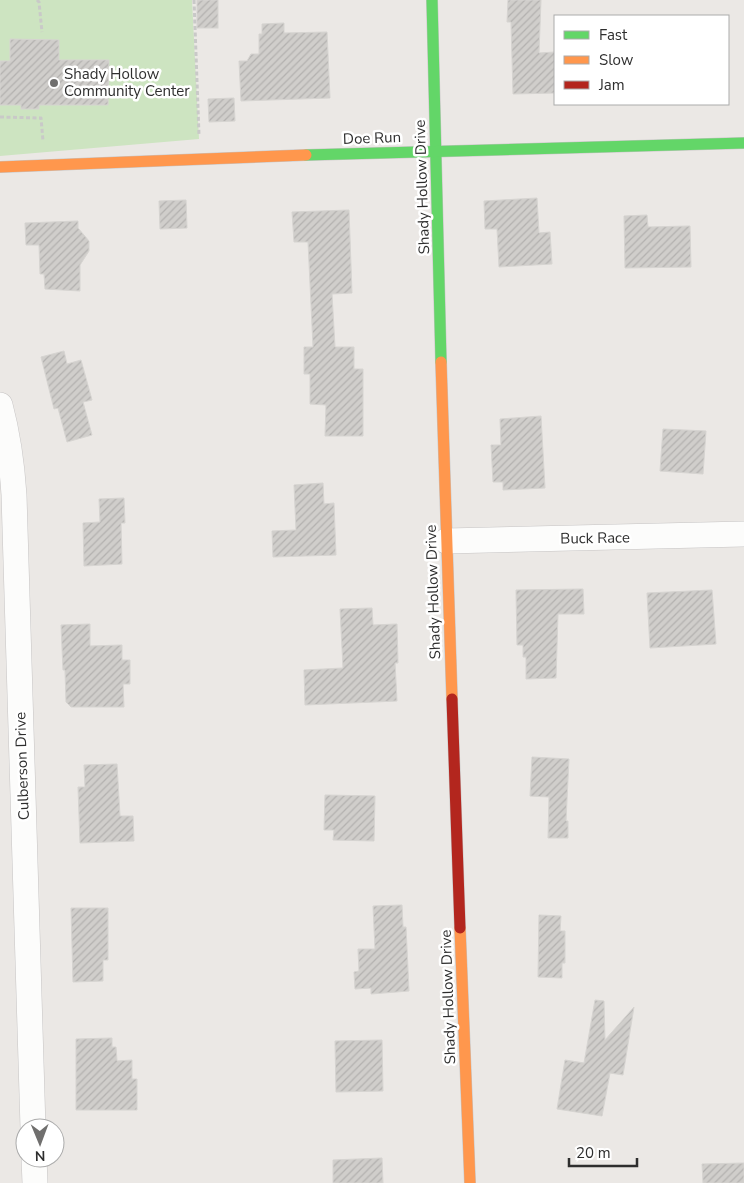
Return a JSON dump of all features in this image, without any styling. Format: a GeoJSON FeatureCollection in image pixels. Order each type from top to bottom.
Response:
{"type":"FeatureCollection","features":[{"type":"Feature","properties":{"kind":"street","name":"Shady Hollow Drive"},"geometry":{"type":"LineString","coordinates":[[432,0],[446,541],[470,1183]]}},
{"type":"Feature","properties":{"kind":"street","name":"Doe Run"},"geometry":{"type":"LineString","coordinates":[[0,167],[200,158],[744,143]]}},
{"type":"Feature","properties":{"kind":"street","name":"Culberson Drive"},"geometry":{"type":"LineString","coordinates":[[0,405],[8,435],[14,495],[33,1118]]}},
{"type":"Feature","properties":{"kind":"street","name":"Buck Race"},"geometry":{"type":"LineString","coordinates":[[446,541],[744,534]]}},
{"type":"Feature","properties":{"kind":"street"},"geometry":{"type":"LineString","coordinates":[[34,1168],[35,1183]]}},
{"type":"Feature","properties":{"kind":"path"},"geometry":{"type":"LineString","coordinates":[[37,0],[39,2],[42,32]]}},
{"type":"Feature","properties":{"kind":"path"},"geometry":{"type":"LineString","coordinates":[[194,0],[200,158]]}},
{"type":"Feature","properties":{"kind":"path"},"geometry":{"type":"LineString","coordinates":[[0,117],[41,118]]}},
{"type":"Feature","properties":{"kind":"green space"},"geometry":{"type":"Polygon","coordinates":[[[0,0],[192,0],[199,139],[0,156],[0,0]]]}},
{"type":"Feature","properties":{"kind":"building"},"geometry":{"type":"Polygon","coordinates":[[[197,0],[218,0],[218,28],[197,28],[197,0]]]}},
{"type":"Feature","properties":{"kind":"building"},"geometry":{"type":"Polygon","coordinates":[[[508,0],[541,0],[539,53],[554,52],[554,93],[513,94],[511,22],[507,22],[508,0]]]}},
{"type":"Feature","properties":{"kind":"building"},"geometry":{"type":"Polygon","coordinates":[[[284,23],[284,33],[327,32],[330,98],[241,101],[239,61],[247,61],[251,54],[259,54],[259,34],[262,34],[262,24],[284,23]]]}},
{"type":"Feature","properties":{"kind":"building","name":"Shady Hollow Community Center"},"geometry":{"type":"Polygon","coordinates":[[[10,39],[59,40],[59,60],[109,60],[108,105],[39,105],[39,109],[21,109],[21,105],[0,105],[0,61],[10,61],[10,39]]]}},
{"type":"Feature","properties":{"kind":"building"},"geometry":{"type":"Polygon","coordinates":[[[234,98],[235,121],[209,122],[208,99],[234,98]]]}},
{"type":"Feature","properties":{"kind":"building"},"geometry":{"type":"Polygon","coordinates":[[[537,198],[539,233],[550,232],[552,264],[499,267],[497,229],[485,229],[484,201],[537,198]]]}},
{"type":"Feature","properties":{"kind":"building"},"geometry":{"type":"Polygon","coordinates":[[[186,200],[187,228],[160,229],[159,201],[186,200]]]}},
{"type":"Feature","properties":{"kind":"building"},"geometry":{"type":"Polygon","coordinates":[[[349,210],[352,293],[332,294],[335,347],[354,347],[354,369],[363,369],[363,436],[325,436],[326,405],[310,404],[310,374],[304,374],[304,347],[313,347],[308,242],[294,242],[292,212],[349,210]]]}},
{"type":"Feature","properties":{"kind":"building"},"geometry":{"type":"Polygon","coordinates":[[[647,215],[648,227],[690,226],[691,267],[625,268],[624,216],[647,215]]]}},
{"type":"Feature","properties":{"kind":"building"},"geometry":{"type":"Polygon","coordinates":[[[78,221],[78,228],[89,241],[89,251],[80,265],[80,291],[45,289],[44,274],[40,274],[39,245],[26,245],[25,223],[78,221]]]}},
{"type":"Feature","properties":{"kind":"building"},"geometry":{"type":"Polygon","coordinates":[[[64,351],[67,364],[81,360],[92,400],[83,402],[92,435],[67,442],[58,408],[54,409],[41,357],[64,351]]]}},
{"type":"Feature","properties":{"kind":"building"},"geometry":{"type":"Polygon","coordinates":[[[541,416],[545,488],[503,490],[503,482],[493,482],[491,445],[501,445],[500,419],[541,416]]]}},
{"type":"Feature","properties":{"kind":"building"},"geometry":{"type":"Polygon","coordinates":[[[663,429],[706,431],[703,474],[660,471],[663,429]]]}},
{"type":"Feature","properties":{"kind":"building"},"geometry":{"type":"Polygon","coordinates":[[[323,483],[324,504],[334,503],[336,555],[273,557],[272,531],[296,530],[294,485],[323,483]]]}},
{"type":"Feature","properties":{"kind":"building"},"geometry":{"type":"Polygon","coordinates":[[[124,498],[125,523],[121,523],[122,564],[84,566],[83,523],[100,522],[99,499],[124,498]]]}},
{"type":"Feature","properties":{"kind":"building"},"geometry":{"type":"Polygon","coordinates":[[[583,589],[584,614],[558,614],[556,678],[526,679],[526,657],[523,657],[523,645],[517,645],[516,590],[583,589]]]}},
{"type":"Feature","properties":{"kind":"building"},"geometry":{"type":"Polygon","coordinates":[[[712,590],[716,644],[650,648],[647,593],[712,590]]]}},
{"type":"Feature","properties":{"kind":"building"},"geometry":{"type":"Polygon","coordinates":[[[372,608],[373,625],[397,624],[398,663],[395,663],[397,701],[305,705],[304,670],[343,668],[340,609],[372,608]]]}},
{"type":"Feature","properties":{"kind":"building"},"geometry":{"type":"Polygon","coordinates":[[[90,624],[90,646],[122,645],[122,660],[130,660],[130,684],[123,684],[124,707],[71,707],[66,702],[61,625],[90,624]]]}},
{"type":"Feature","properties":{"kind":"building"},"geometry":{"type":"Polygon","coordinates":[[[532,757],[569,759],[566,821],[568,821],[568,838],[548,838],[549,797],[530,796],[532,757]]]}},
{"type":"Feature","properties":{"kind":"building"},"geometry":{"type":"Polygon","coordinates":[[[117,764],[120,816],[133,816],[134,841],[80,843],[78,787],[85,787],[84,765],[117,764]]]}},
{"type":"Feature","properties":{"kind":"building"},"geometry":{"type":"Polygon","coordinates":[[[325,795],[375,796],[374,841],[333,840],[334,830],[324,830],[325,795]]]}},
{"type":"Feature","properties":{"kind":"building"},"geometry":{"type":"Polygon","coordinates":[[[402,905],[403,927],[406,927],[409,991],[371,994],[371,988],[355,989],[354,972],[359,971],[358,949],[375,949],[373,906],[402,905]]]}},
{"type":"Feature","properties":{"kind":"building"},"geometry":{"type":"Polygon","coordinates":[[[71,908],[108,908],[108,960],[103,960],[103,981],[73,982],[71,908]]]}},
{"type":"Feature","properties":{"kind":"building"},"geometry":{"type":"Polygon","coordinates":[[[539,915],[561,916],[560,931],[565,931],[565,963],[562,963],[562,978],[538,977],[539,915]]]}},
{"type":"Feature","properties":{"kind":"building"},"geometry":{"type":"Polygon","coordinates":[[[595,1000],[604,1001],[605,1040],[634,1007],[623,1075],[610,1073],[602,1116],[557,1109],[565,1060],[584,1063],[595,1000]]]}},
{"type":"Feature","properties":{"kind":"building"},"geometry":{"type":"Polygon","coordinates":[[[112,1038],[112,1047],[116,1047],[117,1061],[132,1060],[132,1079],[137,1079],[137,1110],[76,1110],[76,1039],[112,1038]]]}},
{"type":"Feature","properties":{"kind":"building"},"geometry":{"type":"Polygon","coordinates":[[[382,1040],[383,1091],[336,1092],[335,1041],[382,1040]]]}},
{"type":"Feature","properties":{"kind":"building"},"geometry":{"type":"Polygon","coordinates":[[[382,1158],[383,1183],[333,1183],[333,1160],[382,1158]]]}},
{"type":"Feature","properties":{"kind":"building"},"geometry":{"type":"Polygon","coordinates":[[[744,1163],[744,1183],[703,1183],[702,1164],[744,1163]]]}},
{"type":"Feature","properties":{"kind":"traffic: fast"},"geometry":{"type":"LineString","coordinates":[[432,0],[441,362]]}},
{"type":"Feature","properties":{"kind":"traffic: fast"},"geometry":{"type":"LineString","coordinates":[[306,155],[744,143]]}},
{"type":"Feature","properties":{"kind":"traffic: slow"},"geometry":{"type":"LineString","coordinates":[[0,167],[306,155]]}},
{"type":"Feature","properties":{"kind":"traffic: slow"},"geometry":{"type":"LineString","coordinates":[[441,362],[452,699]]}},
{"type":"Feature","properties":{"kind":"traffic: slow"},"geometry":{"type":"LineString","coordinates":[[460,928],[470,1183]]}},
{"type":"Feature","properties":{"kind":"traffic: jam"},"geometry":{"type":"LineString","coordinates":[[452,699],[460,928]]}},
{"type":"Feature","properties":{"kind":"place","name":"Shady Hollow Community Center"},"geometry":{"type":"Point","coordinates":[54,83]}}]}
